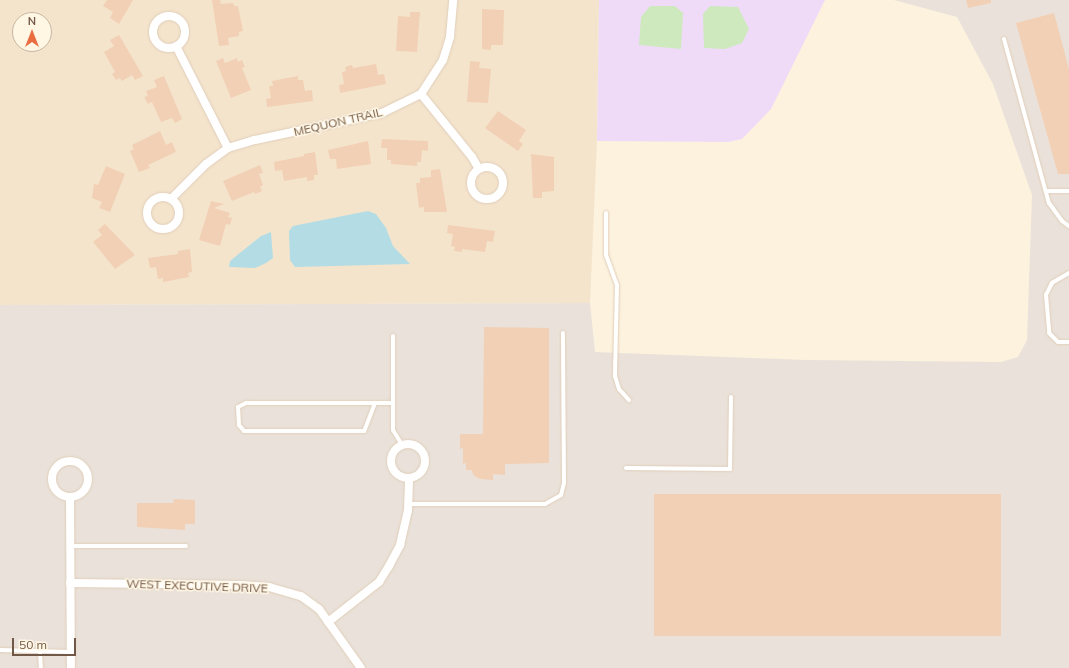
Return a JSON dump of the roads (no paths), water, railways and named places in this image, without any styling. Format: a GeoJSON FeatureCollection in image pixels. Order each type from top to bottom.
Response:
{"type":"FeatureCollection","features":[{"type":"Feature","properties":{"kind":"street","name":"MEQUON TRAIL"},"geometry":{"type":"LineString","coordinates":[[172,199],[206,164],[228,148],[254,140],[382,113],[420,94],[443,60],[450,37],[453,0]]}},
{"type":"Feature","properties":{"kind":"street"},"geometry":{"type":"LineString","coordinates":[[176,46],[228,148]]}},
{"type":"Feature","properties":{"kind":"street"},"geometry":{"type":"LineString","coordinates":[[420,94],[472,157],[479,169]]}},
{"type":"Feature","properties":{"kind":"street"},"geometry":{"type":"LineString","coordinates":[[156,198],[172,199],[179,212],[177,222],[163,229],[153,226],[147,217],[148,206],[156,198]]}},
{"type":"Feature","properties":{"kind":"street"},"geometry":{"type":"LineString","coordinates":[[408,444],[419,448],[425,458],[425,464],[420,474],[409,478],[395,472],[391,462],[394,452],[402,445],[408,444]]}},
{"type":"Feature","properties":{"kind":"street"},"geometry":{"type":"LineString","coordinates":[[73,462],[86,471],[88,483],[82,492],[70,497],[56,490],[53,479],[57,468],[73,462]]}},
{"type":"Feature","properties":{"kind":"street"},"geometry":{"type":"LineString","coordinates":[[328,622],[379,582],[400,545],[408,504],[409,478]]}},
{"type":"Feature","properties":{"kind":"street"},"geometry":{"type":"LineString","coordinates":[[70,497],[71,668]]}},
{"type":"Feature","properties":{"kind":"street","name":"WEST EXECUTIVE DRIVE"},"geometry":{"type":"LineString","coordinates":[[70,583],[269,587],[301,596],[319,608],[361,668]]}},
{"type":"Feature","properties":{"kind":"lane"},"geometry":{"type":"LineString","coordinates":[[1004,39],[1049,203],[1069,226]]}},
{"type":"Feature","properties":{"kind":"lane"},"geometry":{"type":"LineString","coordinates":[[1046,191],[1069,191]]}},
{"type":"Feature","properties":{"kind":"lane"},"geometry":{"type":"LineString","coordinates":[[606,213],[606,255],[617,285],[615,376],[619,389],[629,400]]}},
{"type":"Feature","properties":{"kind":"lane"},"geometry":{"type":"LineString","coordinates":[[1069,273],[1064,278],[1052,283],[1046,295],[1049,333],[1058,342],[1069,342]]}},
{"type":"Feature","properties":{"kind":"lane"},"geometry":{"type":"LineString","coordinates":[[1064,278],[1069,278]]}},
{"type":"Feature","properties":{"kind":"lane"},"geometry":{"type":"LineString","coordinates":[[408,504],[545,504],[561,495],[564,483],[563,333]]}},
{"type":"Feature","properties":{"kind":"lane"},"geometry":{"type":"LineString","coordinates":[[392,336],[393,430],[402,445]]}},
{"type":"Feature","properties":{"kind":"lane"},"geometry":{"type":"LineString","coordinates":[[626,468],[730,469],[731,397]]}},
{"type":"Feature","properties":{"kind":"lane"},"geometry":{"type":"LineString","coordinates":[[375,404],[364,432],[244,431],[239,426],[238,407],[246,403],[392,404]]}},
{"type":"Feature","properties":{"kind":"lane"},"geometry":{"type":"LineString","coordinates":[[70,546],[186,546]]}},
{"type":"Feature","properties":{"kind":"lane"},"geometry":{"type":"LineString","coordinates":[[0,650],[70,652]]}},
{"type":"Feature","properties":{"kind":"lane"},"geometry":{"type":"LineString","coordinates":[[40,651],[41,668]]}},
{"type":"Feature","properties":{"kind":"water"},"geometry":{"type":"Polygon","coordinates":[[[368,211],[376,214],[386,228],[393,246],[410,264],[295,267],[290,260],[289,231],[293,226],[368,211]]]}},
{"type":"Feature","properties":{"kind":"water"},"geometry":{"type":"Polygon","coordinates":[[[271,232],[273,258],[255,268],[229,267],[230,261],[261,236],[271,232]]]}}]}
